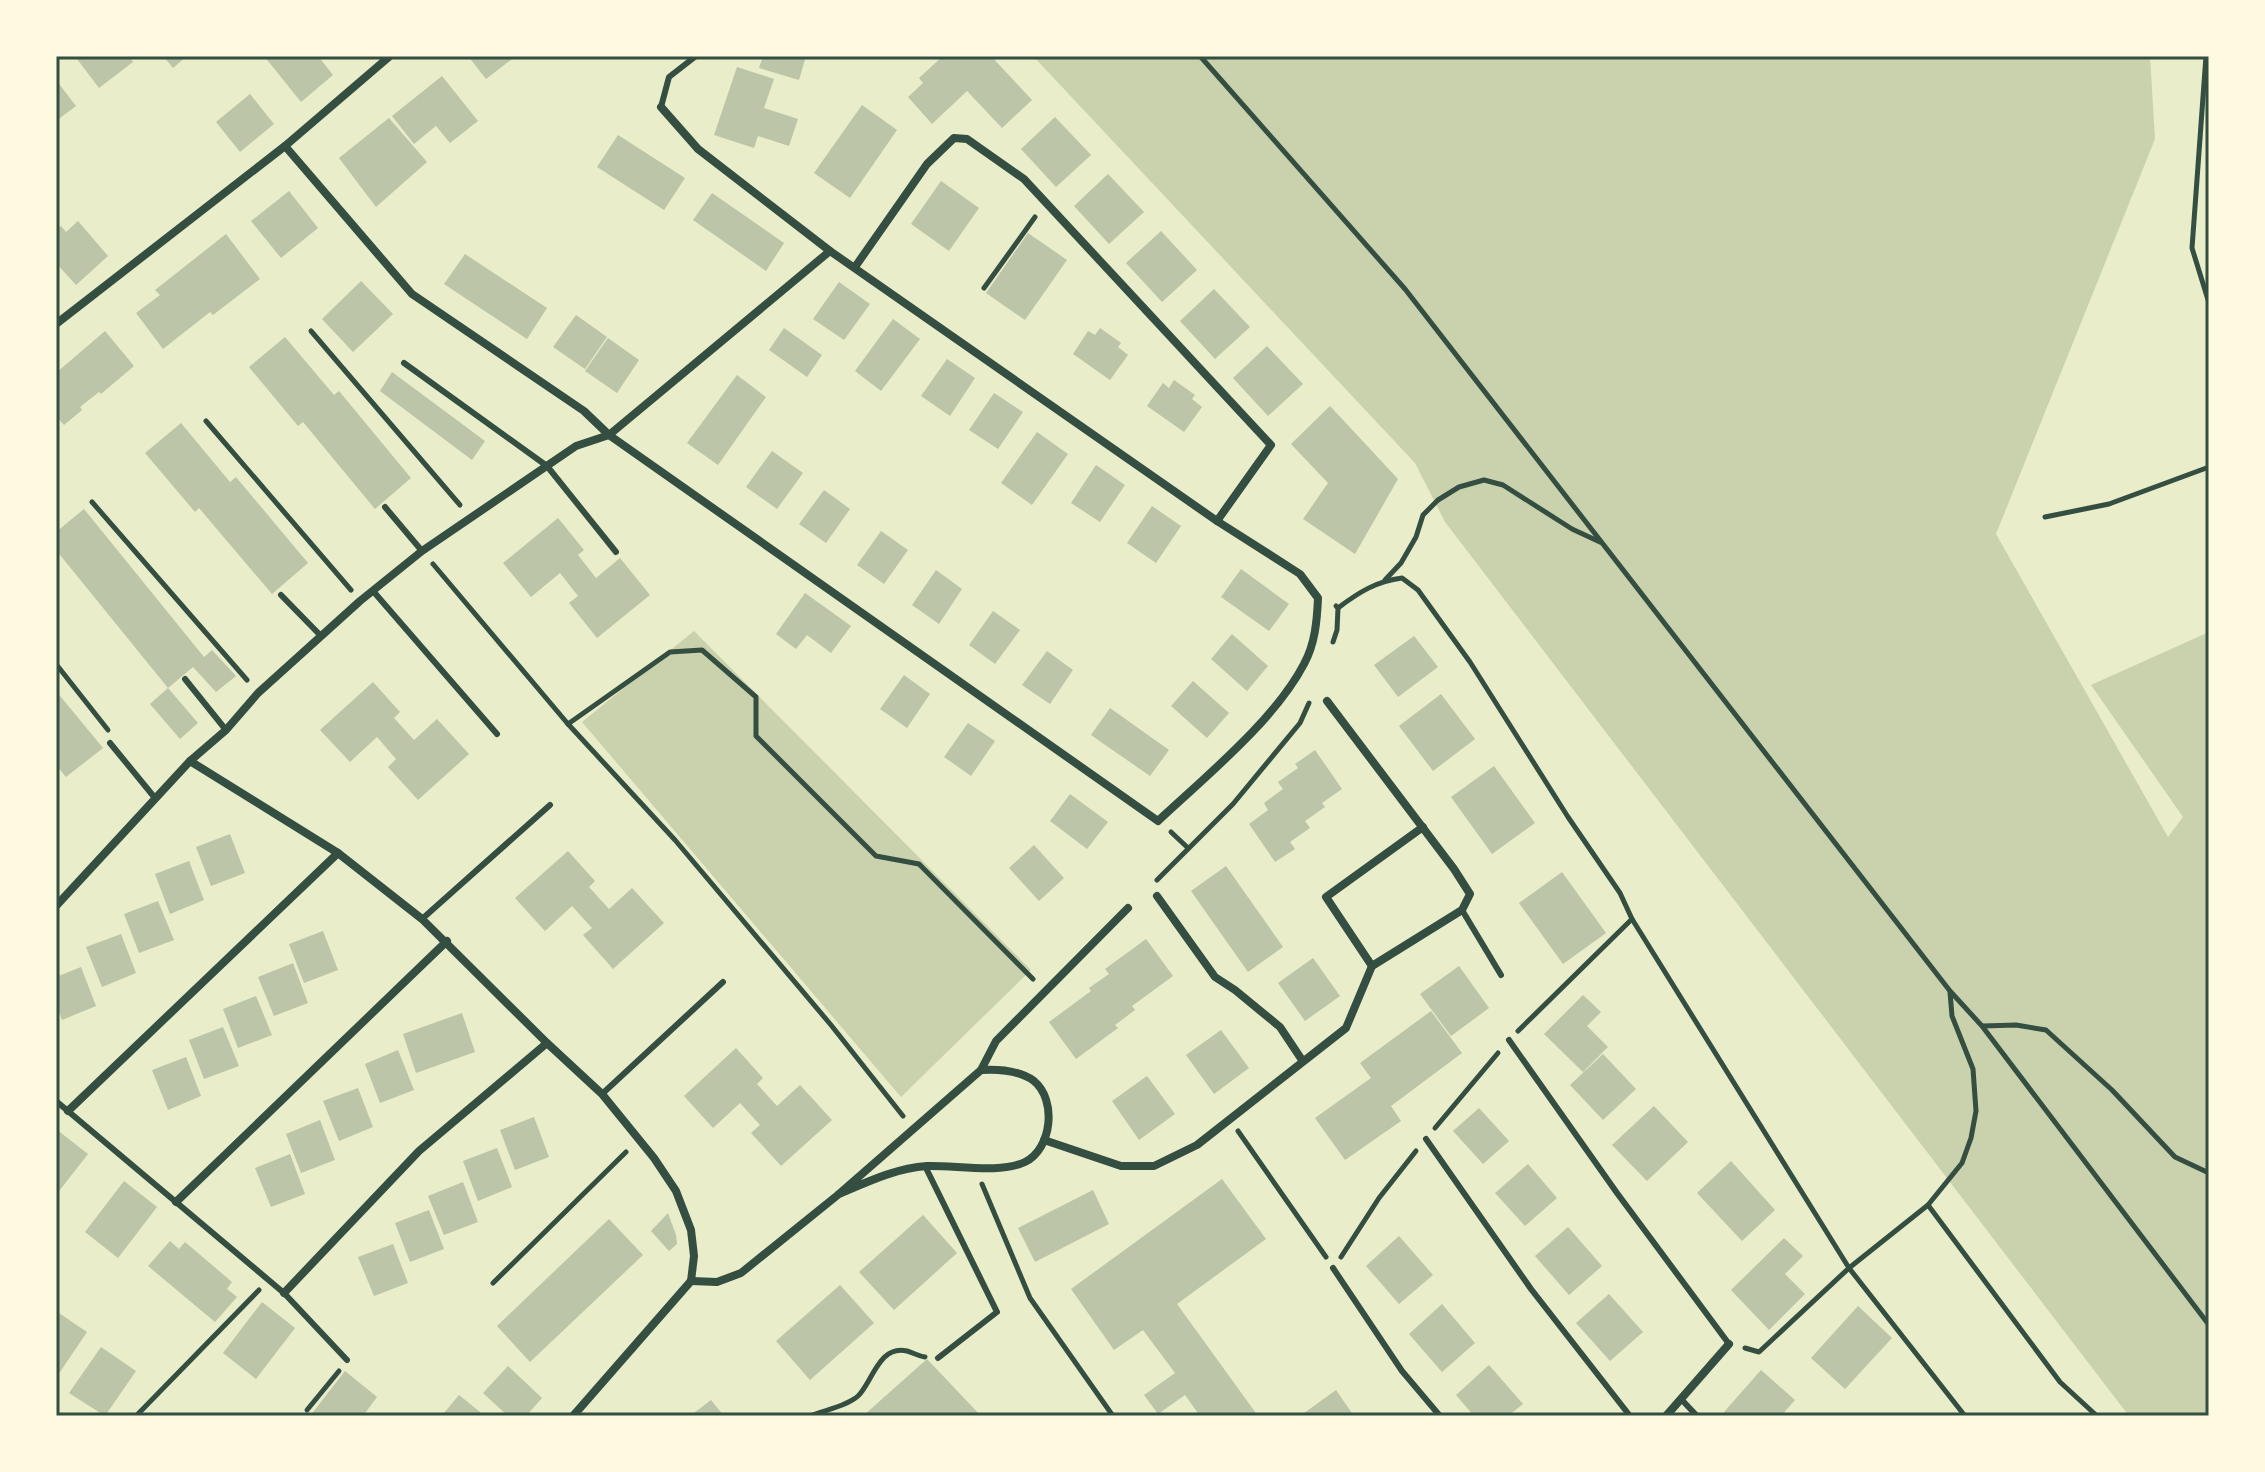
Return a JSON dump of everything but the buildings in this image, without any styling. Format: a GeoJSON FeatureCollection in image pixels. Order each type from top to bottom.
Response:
{"type":"FeatureCollection","features":[{"type":"Feature","properties":{"kind":"street"},"geometry":{"type":"LineString","coordinates":[[56,324],[285,146],[390,56]]}},
{"type":"Feature","properties":{"kind":"street"},"geometry":{"type":"LineString","coordinates":[[285,146],[412,294],[584,411],[609,435],[1158,821],[1228,756],[1285,694],[1306,662],[1322,600],[1300,574],[1217,521],[830,251],[698,149],[661,107]]}},
{"type":"Feature","properties":{"kind":"street"},"geometry":{"type":"LineString","coordinates":[[855,267],[927,164],[958,136],[967,139],[1024,179],[1271,445],[1217,521]]}},
{"type":"Feature","properties":{"kind":"street"},"geometry":{"type":"LineString","coordinates":[[56,906],[190,761],[226,730],[258,693],[360,601],[422,551],[576,446],[609,435],[830,251]]}},
{"type":"Feature","properties":{"kind":"street"},"geometry":{"type":"LineString","coordinates":[[1044,1140],[1121,1166],[1154,1166],[1197,1145],[1346,1028],[1372,966],[1462,910],[1470,894],[1327,701]]}},
{"type":"Feature","properties":{"kind":"street"},"geometry":{"type":"LineString","coordinates":[[190,761],[338,853],[447,941],[602,1094],[676,1191],[691,1230],[694,1256],[691,1281],[573,1416]]}},
{"type":"Feature","properties":{"kind":"street"},"geometry":{"type":"LineString","coordinates":[[1372,966],[1326,897],[1423,827]]}},
{"type":"Feature","properties":{"kind":"street"},"geometry":{"type":"LineString","coordinates":[[68,1111],[338,853]]}},
{"type":"Feature","properties":{"kind":"street"},"geometry":{"type":"LineString","coordinates":[[1157,896],[1215,977],[1280,1027],[1302,1060]]}},
{"type":"Feature","properties":{"kind":"street"},"geometry":{"type":"LineString","coordinates":[[691,1281],[717,1282],[741,1273],[839,1194],[981,1070],[996,1041],[1128,908]]}},
{"type":"Feature","properties":{"kind":"street"},"geometry":{"type":"LineString","coordinates":[[176,1202],[447,941]]}},
{"type":"Feature","properties":{"kind":"street"},"geometry":{"type":"LineString","coordinates":[[284,1293],[419,1151],[547,1043]]}},
{"type":"Feature","properties":{"kind":"street"},"geometry":{"type":"LineString","coordinates":[[839,1194],[892,1172],[925,1166],[975,1167],[1024,1163],[1036,1155],[1049,1123],[1041,1087],[1016,1072],[981,1070]]}},
{"type":"Feature","properties":{"kind":"street"},"geometry":{"type":"LineString","coordinates":[[1666,1416],[1729,1344]]}},
{"type":"Feature","properties":{"kind":"lane"},"geometry":{"type":"LineString","coordinates":[[661,107],[669,77],[696,56]]}},
{"type":"Feature","properties":{"kind":"lane"},"geometry":{"type":"LineString","coordinates":[[404,363],[547,466],[616,552]]}},
{"type":"Feature","properties":{"kind":"lane"},"geometry":{"type":"LineString","coordinates":[[385,507],[422,551]]}},
{"type":"Feature","properties":{"kind":"lane"},"geometry":{"type":"LineString","coordinates":[[373,591],[497,734]]}},
{"type":"Feature","properties":{"kind":"lane"},"geometry":{"type":"LineString","coordinates":[[281,595],[321,636]]}},
{"type":"Feature","properties":{"kind":"lane"},"geometry":{"type":"LineString","coordinates":[[185,679],[226,730]]}},
{"type":"Feature","properties":{"kind":"lane"},"geometry":{"type":"LineString","coordinates":[[110,743],[155,798]]}},
{"type":"Feature","properties":{"kind":"lane"},"geometry":{"type":"LineString","coordinates":[[422,919],[550,805]]}},
{"type":"Feature","properties":{"kind":"lane"},"geometry":{"type":"LineString","coordinates":[[1462,910],[1501,975]]}},
{"type":"Feature","properties":{"kind":"lane"},"geometry":{"type":"LineString","coordinates":[[602,1094],[723,982]]}},
{"type":"Feature","properties":{"kind":"lane"},"geometry":{"type":"LineString","coordinates":[[1509,1040],[1729,1344]]}},
{"type":"Feature","properties":{"kind":"lane"},"geometry":{"type":"LineString","coordinates":[[56,1101],[284,1293],[347,1360]]}},
{"type":"Feature","properties":{"kind":"lane"},"geometry":{"type":"LineString","coordinates":[[1426,1139],[1531,1289],[1630,1416]]}},
{"type":"Feature","properties":{"kind":"lane"},"geometry":{"type":"LineString","coordinates":[[925,1166],[997,1312],[938,1358]]}},
{"type":"Feature","properties":{"kind":"lane"},"geometry":{"type":"LineString","coordinates":[[1333,1268],[1402,1371],[1440,1416]]}},
{"type":"Feature","properties":{"kind":"lane"},"geometry":{"type":"LineString","coordinates":[[1681,1399],[1697,1416]]}},
{"type":"Feature","properties":{"kind":"path"},"geometry":{"type":"LineString","coordinates":[[1200,56],[1405,289],[1950,991],[1982,1026],[2209,1325]]}},
{"type":"Feature","properties":{"kind":"path"},"geometry":{"type":"LineString","coordinates":[[2206,56],[2192,248],[2209,303]]}},
{"type":"Feature","properties":{"kind":"path"},"geometry":{"type":"LineString","coordinates":[[984,288],[1046,202]]}},
{"type":"Feature","properties":{"kind":"path"},"geometry":{"type":"LineString","coordinates":[[311,331],[471,518]]}},
{"type":"Feature","properties":{"kind":"path"},"geometry":{"type":"LineString","coordinates":[[206,421],[360,601]]}},
{"type":"Feature","properties":{"kind":"path"},"geometry":{"type":"LineString","coordinates":[[2045,517],[2109,504],[2209,467]]}},
{"type":"Feature","properties":{"kind":"path"},"geometry":{"type":"LineString","coordinates":[[1385,580],[1401,563],[1416,537],[1423,515],[1438,500],[1459,487],[1484,480],[1503,485],[1572,529],[1601,542]]}},
{"type":"Feature","properties":{"kind":"path"},"geometry":{"type":"LineString","coordinates":[[92,502],[258,693]]}},
{"type":"Feature","properties":{"kind":"path"},"geometry":{"type":"LineString","coordinates":[[422,551],[568,724],[675,840],[831,1025],[913,1130]]}},
{"type":"Feature","properties":{"kind":"path"},"geometry":{"type":"LineString","coordinates":[[1338,608],[1359,592],[1385,580],[1402,578],[1418,590],[1470,662],[1620,893],[1632,919],[1849,1268],[1965,1416]]}},
{"type":"Feature","properties":{"kind":"path"},"geometry":{"type":"LineString","coordinates":[[1322,600],[1338,608]]}},
{"type":"Feature","properties":{"kind":"path"},"geometry":{"type":"LineString","coordinates":[[1332,644],[1337,630],[1338,608]]}},
{"type":"Feature","properties":{"kind":"path"},"geometry":{"type":"LineString","coordinates":[[568,724],[670,652],[702,650],[756,697],[756,736],[876,856],[919,864],[1045,992]]}},
{"type":"Feature","properties":{"kind":"path"},"geometry":{"type":"LineString","coordinates":[[56,664],[107,726],[110,743]]}},
{"type":"Feature","properties":{"kind":"path"},"geometry":{"type":"LineString","coordinates":[[1128,908],[1233,804],[1300,723],[1311,699]]}},
{"type":"Feature","properties":{"kind":"path"},"geometry":{"type":"LineString","coordinates":[[1161,823],[1188,848]]}},
{"type":"Feature","properties":{"kind":"path"},"geometry":{"type":"LineString","coordinates":[[1230,1119],[1333,1268],[1379,1198],[1509,1040],[1632,919]]}},
{"type":"Feature","properties":{"kind":"path"},"geometry":{"type":"LineString","coordinates":[[1729,1344],[1759,1352],[1849,1268],[1928,1205],[1962,1163],[1976,1111],[1973,1069],[1952,1016],[1950,991]]}},
{"type":"Feature","properties":{"kind":"path"},"geometry":{"type":"LineString","coordinates":[[1982,1026],[2016,1025],[2046,1030],[2112,1090],[2175,1157],[2209,1173]]}},
{"type":"Feature","properties":{"kind":"path"},"geometry":{"type":"LineString","coordinates":[[493,1283],[639,1139]]}},
{"type":"Feature","properties":{"kind":"path"},"geometry":{"type":"LineString","coordinates":[[975,1167],[1030,1298],[1113,1416]]}},
{"type":"Feature","properties":{"kind":"path"},"geometry":{"type":"LineString","coordinates":[[1928,1205],[2060,1382],[2097,1416]]}},
{"type":"Feature","properties":{"kind":"path"},"geometry":{"type":"LineString","coordinates":[[136,1416],[268,1281]]}},
{"type":"Feature","properties":{"kind":"path"},"geometry":{"type":"LineString","coordinates":[[810,1416],[854,1399],[867,1386],[873,1370],[896,1351],[938,1358]]}},
{"type":"Feature","properties":{"kind":"path"},"geometry":{"type":"LineString","coordinates":[[307,1410],[347,1360]]}},
{"type":"Feature","properties":{"kind":"green space"},"geometry":{"type":"Polygon","coordinates":[[[1033,56],[2150,56],[2155,139],[1996,534],[2168,837],[2183,817],[2091,685],[2209,632],[2209,1416],[2129,1416],[1445,522],[1415,463],[1033,56]]]}},
{"type":"Feature","properties":{"kind":"green space"},"geometry":{"type":"Polygon","coordinates":[[[694,631],[1031,970],[901,1097],[582,722],[694,631]]]}}]}
